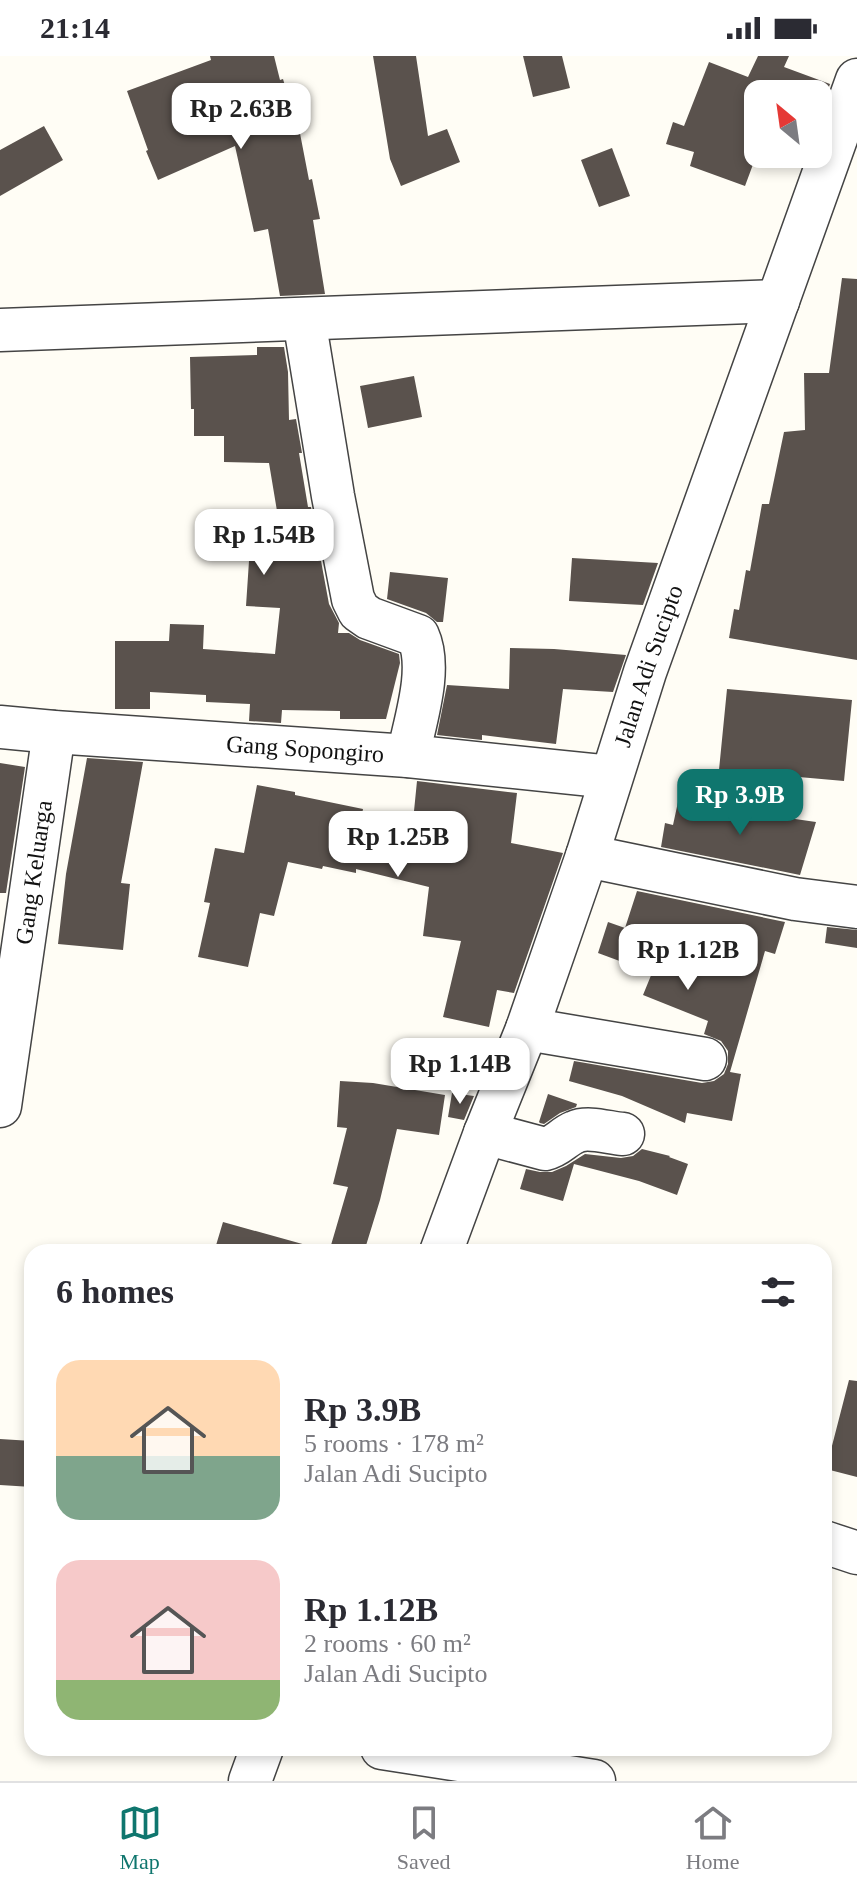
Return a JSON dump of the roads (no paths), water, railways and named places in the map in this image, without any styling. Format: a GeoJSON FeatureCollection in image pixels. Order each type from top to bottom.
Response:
{"type":"FeatureCollection","features":[{"type":"Feature","properties":{"kind":"street","name":"Jalan Adi Sucipto"},"geometry":{"type":"LineString","coordinates":[[444,1244],[527,1029],[587,856],[650,657],[857,80]]}},
{"type":"Feature","properties":{"kind":"street"},"geometry":{"type":"LineString","coordinates":[[0,330],[778,301]]}},
{"type":"Feature","properties":{"kind":"street"},"geometry":{"type":"LineString","coordinates":[[304,319],[353,599],[359,611],[369,618],[418,636],[423,647],[425,664],[408,756]]}},
{"type":"Feature","properties":{"kind":"street","name":"Gang Sopongiro"},"geometry":{"type":"LineString","coordinates":[[0,727],[408,756],[611,777]]}},
{"type":"Feature","properties":{"kind":"street","name":"Gang Keluarga"},"geometry":{"type":"LineString","coordinates":[[0,1106],[54,732]]}},
{"type":"Feature","properties":{"kind":"street"},"geometry":{"type":"LineString","coordinates":[[587,856],[795,899],[857,907]]}},
{"type":"Feature","properties":{"kind":"street"},"geometry":{"type":"LineString","coordinates":[[527,1029],[705,1059]]}},
{"type":"Feature","properties":{"kind":"street"},"geometry":{"type":"LineString","coordinates":[[485,1133],[545,1149],[555,1147],[570,1134],[581,1130],[623,1134]]}},
{"type":"Feature","properties":{"kind":"street"},"geometry":{"type":"LineString","coordinates":[[832,1545],[857,1553]]}},
{"type":"Feature","properties":{"kind":"street"},"geometry":{"type":"LineString","coordinates":[[250,1781],[259,1756]]}},
{"type":"Feature","properties":{"kind":"street"},"geometry":{"type":"LineString","coordinates":[[433,1756],[594,1781]]}}]}
